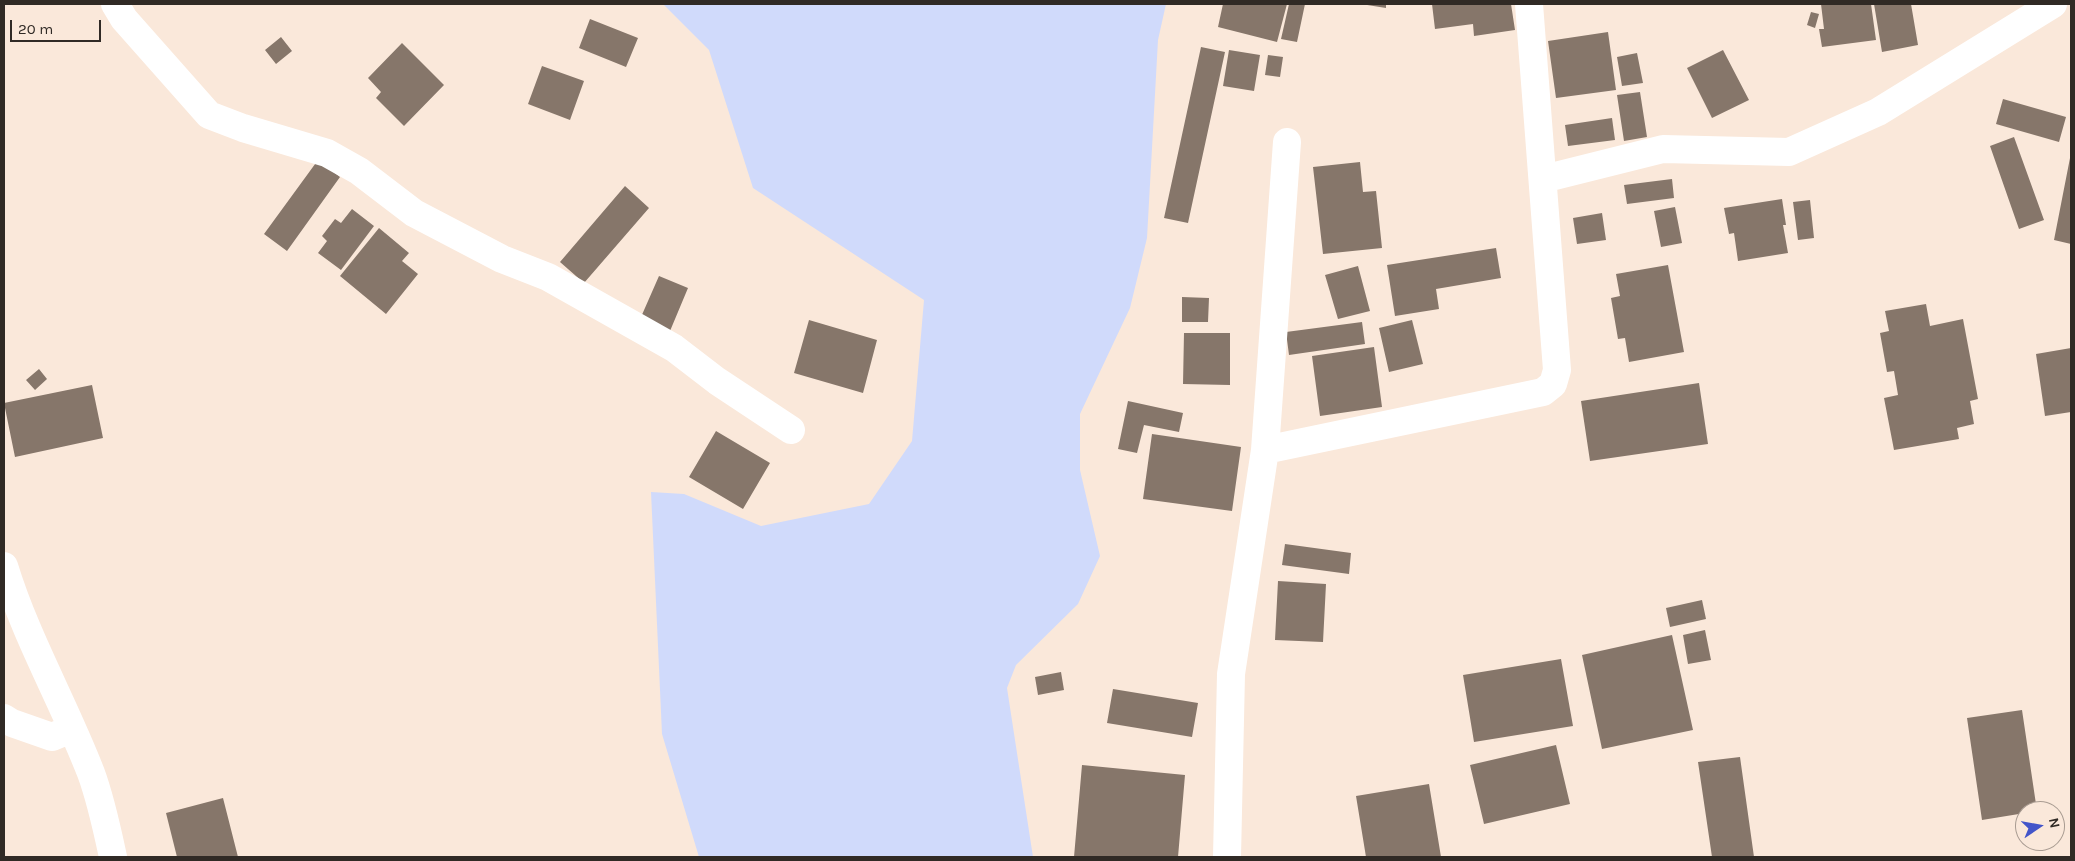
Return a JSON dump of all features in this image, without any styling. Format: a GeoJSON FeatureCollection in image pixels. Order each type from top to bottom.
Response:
{"type":"FeatureCollection","features":[{"type":"Feature","properties":{"kind":"street"},"geometry":{"type":"LineString","coordinates":[[115,4],[136,32],[209,115],[243,128],[327,153],[359,171],[414,213],[502,259],[548,277],[674,348],[717,381],[791,430]]}},
{"type":"Feature","properties":{"kind":"street"},"geometry":{"type":"LineString","coordinates":[[1264,450],[1543,392],[1553,384],[1558,370],[1529,4]]}},
{"type":"Feature","properties":{"kind":"street"},"geometry":{"type":"LineString","coordinates":[[1543,179],[1663,149],[1789,152],[1878,112],[2053,4]]}},
{"type":"Feature","properties":{"kind":"street"},"geometry":{"type":"LineString","coordinates":[[1227,857],[1231,674],[1264,450],[1287,142]]}},
{"type":"Feature","properties":{"kind":"street"},"geometry":{"type":"LineString","coordinates":[[4,566],[12,592],[91,773],[105,819],[113,857]]}},
{"type":"Feature","properties":{"kind":"street"},"geometry":{"type":"LineString","coordinates":[[4,718],[12,723],[52,737],[71,729]]}},
{"type":"Feature","properties":{"kind":"shaded area"},"geometry":{"type":"Polygon","coordinates":[[[663,4],[1166,4],[1158,40],[1147,238],[1130,308],[1080,414],[1080,470],[1100,556],[1078,604],[1016,665],[1007,688],[1033,857],[699,857],[662,734],[651,492],[684,494],[761,526],[869,504],[912,441],[924,300],[753,188],[709,50],[663,4]]]}},
{"type":"Feature","properties":{"kind":"building"},"geometry":{"type":"Polygon","coordinates":[[[1223,4],[1287,4],[1277,42],[1218,27],[1223,4]]]}},
{"type":"Feature","properties":{"kind":"building"},"geometry":{"type":"Polygon","coordinates":[[[1289,4],[1305,4],[1297,42],[1281,39],[1289,4]]]}},
{"type":"Feature","properties":{"kind":"building"},"geometry":{"type":"Polygon","coordinates":[[[1361,4],[1386,4],[1386,8],[1361,4]]]}},
{"type":"Feature","properties":{"kind":"building"},"geometry":{"type":"Polygon","coordinates":[[[1432,4],[1511,4],[1515,30],[1474,36],[1473,24],[1435,29],[1432,4]]]}},
{"type":"Feature","properties":{"kind":"building"},"geometry":{"type":"Polygon","coordinates":[[[1821,4],[1871,4],[1876,40],[1822,47],[1819,29],[1824,29],[1821,4]]]}},
{"type":"Feature","properties":{"kind":"building"},"geometry":{"type":"Polygon","coordinates":[[[1874,4],[1911,4],[1918,45],[1882,52],[1874,4]]]}},
{"type":"Feature","properties":{"kind":"building"},"geometry":{"type":"Polygon","coordinates":[[[1811,12],[1819,14],[1815,28],[1807,25],[1811,12]]]}},
{"type":"Feature","properties":{"kind":"building"},"geometry":{"type":"Polygon","coordinates":[[[590,19],[638,38],[626,67],[579,48],[590,19]]]}},
{"type":"Feature","properties":{"kind":"building"},"geometry":{"type":"Polygon","coordinates":[[[1608,32],[1616,90],[1556,98],[1548,41],[1608,32]]]}},
{"type":"Feature","properties":{"kind":"building"},"geometry":{"type":"Polygon","coordinates":[[[281,37],[292,51],[276,64],[265,50],[281,37]]]}},
{"type":"Feature","properties":{"kind":"building"},"geometry":{"type":"Polygon","coordinates":[[[402,43],[444,85],[404,126],[376,98],[381,92],[368,78],[402,43]]]}},
{"type":"Feature","properties":{"kind":"building"},"geometry":{"type":"Polygon","coordinates":[[[1201,47],[1225,52],[1188,223],[1164,218],[1201,47]]]}},
{"type":"Feature","properties":{"kind":"building"},"geometry":{"type":"Polygon","coordinates":[[[1229,50],[1260,55],[1254,91],[1223,86],[1229,50]]]}},
{"type":"Feature","properties":{"kind":"building"},"geometry":{"type":"Polygon","coordinates":[[[1723,50],[1749,100],[1712,118],[1687,68],[1723,50]]]}},
{"type":"Feature","properties":{"kind":"building"},"geometry":{"type":"Polygon","coordinates":[[[1637,53],[1643,83],[1622,86],[1617,57],[1637,53]]]}},
{"type":"Feature","properties":{"kind":"building"},"geometry":{"type":"Polygon","coordinates":[[[1268,55],[1283,57],[1280,77],[1265,75],[1268,55]]]}},
{"type":"Feature","properties":{"kind":"building"},"geometry":{"type":"Polygon","coordinates":[[[542,66],[584,81],[570,120],[528,104],[542,66]]]}},
{"type":"Feature","properties":{"kind":"building"},"geometry":{"type":"Polygon","coordinates":[[[1640,92],[1647,137],[1624,141],[1617,95],[1640,92]]]}},
{"type":"Feature","properties":{"kind":"building"},"geometry":{"type":"Polygon","coordinates":[[[2003,99],[2066,117],[2059,142],[1996,124],[2003,99]]]}},
{"type":"Feature","properties":{"kind":"building"},"geometry":{"type":"Polygon","coordinates":[[[1612,118],[1615,140],[1568,146],[1565,125],[1612,118]]]}},
{"type":"Feature","properties":{"kind":"building"},"geometry":{"type":"Polygon","coordinates":[[[2014,137],[2044,220],[2019,229],[1990,146],[2014,137]]]}},
{"type":"Feature","properties":{"kind":"building"},"geometry":{"type":"Polygon","coordinates":[[[2071,158],[2071,244],[2054,240],[2071,158]]]}},
{"type":"Feature","properties":{"kind":"building"},"geometry":{"type":"Polygon","coordinates":[[[318,160],[340,177],[287,251],[264,234],[318,160]]]}},
{"type":"Feature","properties":{"kind":"building"},"geometry":{"type":"Polygon","coordinates":[[[1360,162],[1363,192],[1376,191],[1382,248],[1323,254],[1313,167],[1360,162]]]}},
{"type":"Feature","properties":{"kind":"building"},"geometry":{"type":"Polygon","coordinates":[[[1672,179],[1674,198],[1627,204],[1624,185],[1672,179]]]}},
{"type":"Feature","properties":{"kind":"building"},"geometry":{"type":"Polygon","coordinates":[[[625,186],[649,208],[584,283],[560,262],[625,186]]]}},
{"type":"Feature","properties":{"kind":"building"},"geometry":{"type":"Polygon","coordinates":[[[1782,199],[1786,225],[1783,225],[1788,253],[1738,261],[1734,233],[1729,234],[1724,208],[1782,199]]]}},
{"type":"Feature","properties":{"kind":"building"},"geometry":{"type":"Polygon","coordinates":[[[1810,200],[1814,238],[1798,240],[1793,202],[1810,200]]]}},
{"type":"Feature","properties":{"kind":"building"},"geometry":{"type":"Polygon","coordinates":[[[1675,207],[1682,243],[1661,247],[1654,211],[1675,207]]]}},
{"type":"Feature","properties":{"kind":"building"},"geometry":{"type":"Polygon","coordinates":[[[352,209],[374,226],[341,270],[318,253],[327,241],[322,236],[335,219],[341,223],[352,209]]]}},
{"type":"Feature","properties":{"kind":"building"},"geometry":{"type":"Polygon","coordinates":[[[1602,213],[1606,240],[1577,244],[1573,218],[1602,213]]]}},
{"type":"Feature","properties":{"kind":"building"},"geometry":{"type":"Polygon","coordinates":[[[379,228],[409,253],[402,261],[418,274],[386,314],[340,276],[379,228]]]}},
{"type":"Feature","properties":{"kind":"building"},"geometry":{"type":"Polygon","coordinates":[[[1496,248],[1501,278],[1436,289],[1439,309],[1395,316],[1387,265],[1496,248]]]}},
{"type":"Feature","properties":{"kind":"building"},"geometry":{"type":"Polygon","coordinates":[[[1668,265],[1684,352],[1629,362],[1625,338],[1618,339],[1611,298],[1620,296],[1616,274],[1668,265]]]}},
{"type":"Feature","properties":{"kind":"building"},"geometry":{"type":"Polygon","coordinates":[[[1358,266],[1370,311],[1338,319],[1325,275],[1358,266]]]}},
{"type":"Feature","properties":{"kind":"building"},"geometry":{"type":"Polygon","coordinates":[[[659,276],[688,288],[670,331],[641,317],[659,276]]]}},
{"type":"Feature","properties":{"kind":"building"},"geometry":{"type":"Polygon","coordinates":[[[1182,297],[1209,298],[1208,322],[1182,322],[1182,297]]]}},
{"type":"Feature","properties":{"kind":"building"},"geometry":{"type":"Polygon","coordinates":[[[1926,304],[1930,326],[1963,319],[1978,399],[1970,401],[1974,424],[1957,428],[1959,439],[1894,450],[1884,398],[1898,395],[1894,371],[1887,372],[1880,333],[1889,331],[1885,311],[1926,304]]]}},
{"type":"Feature","properties":{"kind":"building"},"geometry":{"type":"Polygon","coordinates":[[[809,320],[877,340],[863,393],[794,373],[809,320]]]}},
{"type":"Feature","properties":{"kind":"building"},"geometry":{"type":"Polygon","coordinates":[[[1412,320],[1423,364],[1389,372],[1379,328],[1412,320]]]}},
{"type":"Feature","properties":{"kind":"building"},"geometry":{"type":"Polygon","coordinates":[[[1362,322],[1365,344],[1289,355],[1286,332],[1362,322]]]}},
{"type":"Feature","properties":{"kind":"building"},"geometry":{"type":"Polygon","coordinates":[[[1184,333],[1230,333],[1230,385],[1183,384],[1184,333]]]}},
{"type":"Feature","properties":{"kind":"building"},"geometry":{"type":"Polygon","coordinates":[[[1374,347],[1382,407],[1320,416],[1312,356],[1374,347]]]}},
{"type":"Feature","properties":{"kind":"building"},"geometry":{"type":"Polygon","coordinates":[[[2071,348],[2071,412],[2045,416],[2036,354],[2071,348]]]}},
{"type":"Feature","properties":{"kind":"building"},"geometry":{"type":"Polygon","coordinates":[[[39,369],[47,379],[35,390],[26,380],[39,369]]]}},
{"type":"Feature","properties":{"kind":"building"},"geometry":{"type":"Polygon","coordinates":[[[1699,383],[1708,444],[1590,461],[1581,401],[1699,383]]]}},
{"type":"Feature","properties":{"kind":"building"},"geometry":{"type":"Polygon","coordinates":[[[92,385],[103,438],[15,457],[4,403],[92,385]]]}},
{"type":"Feature","properties":{"kind":"building"},"geometry":{"type":"Polygon","coordinates":[[[1128,401],[1183,413],[1179,432],[1144,425],[1137,453],[1118,449],[1128,401]]]}},
{"type":"Feature","properties":{"kind":"building"},"geometry":{"type":"Polygon","coordinates":[[[716,431],[770,463],[743,509],[689,477],[716,431]]]}},
{"type":"Feature","properties":{"kind":"building"},"geometry":{"type":"Polygon","coordinates":[[[1152,434],[1241,447],[1232,511],[1143,499],[1152,434]]]}},
{"type":"Feature","properties":{"kind":"building"},"geometry":{"type":"Polygon","coordinates":[[[1285,544],[1351,553],[1349,574],[1282,565],[1285,544]]]}},
{"type":"Feature","properties":{"kind":"building"},"geometry":{"type":"Polygon","coordinates":[[[1278,581],[1326,584],[1323,642],[1275,640],[1278,581]]]}},
{"type":"Feature","properties":{"kind":"building"},"geometry":{"type":"Polygon","coordinates":[[[1702,600],[1706,619],[1670,627],[1666,608],[1702,600]]]}},
{"type":"Feature","properties":{"kind":"building"},"geometry":{"type":"Polygon","coordinates":[[[1705,630],[1711,660],[1688,664],[1683,635],[1705,630]]]}},
{"type":"Feature","properties":{"kind":"building"},"geometry":{"type":"Polygon","coordinates":[[[1672,635],[1693,730],[1602,749],[1582,655],[1672,635]]]}},
{"type":"Feature","properties":{"kind":"building"},"geometry":{"type":"Polygon","coordinates":[[[1561,659],[1573,726],[1474,742],[1463,675],[1561,659]]]}},
{"type":"Feature","properties":{"kind":"building"},"geometry":{"type":"Polygon","coordinates":[[[1061,672],[1064,690],[1038,695],[1035,677],[1061,672]]]}},
{"type":"Feature","properties":{"kind":"building"},"geometry":{"type":"Polygon","coordinates":[[[1113,689],[1198,703],[1192,737],[1107,723],[1113,689]]]}},
{"type":"Feature","properties":{"kind":"building"},"geometry":{"type":"Polygon","coordinates":[[[2022,710],[2036,801],[2015,801],[2015,815],[1982,820],[1967,718],[2022,710]]]}},
{"type":"Feature","properties":{"kind":"building"},"geometry":{"type":"Polygon","coordinates":[[[1556,745],[1570,804],[1484,824],[1470,765],[1556,745]]]}},
{"type":"Feature","properties":{"kind":"building"},"geometry":{"type":"Polygon","coordinates":[[[1740,757],[1754,857],[1712,857],[1698,762],[1740,757]]]}},
{"type":"Feature","properties":{"kind":"building"},"geometry":{"type":"Polygon","coordinates":[[[1082,765],[1185,775],[1178,857],[1074,857],[1082,765]]]}},
{"type":"Feature","properties":{"kind":"building"},"geometry":{"type":"Polygon","coordinates":[[[1429,784],[1441,857],[1366,857],[1356,796],[1429,784]]]}},
{"type":"Feature","properties":{"kind":"building"},"geometry":{"type":"Polygon","coordinates":[[[223,798],[238,857],[177,857],[166,813],[223,798]]]}}]}
